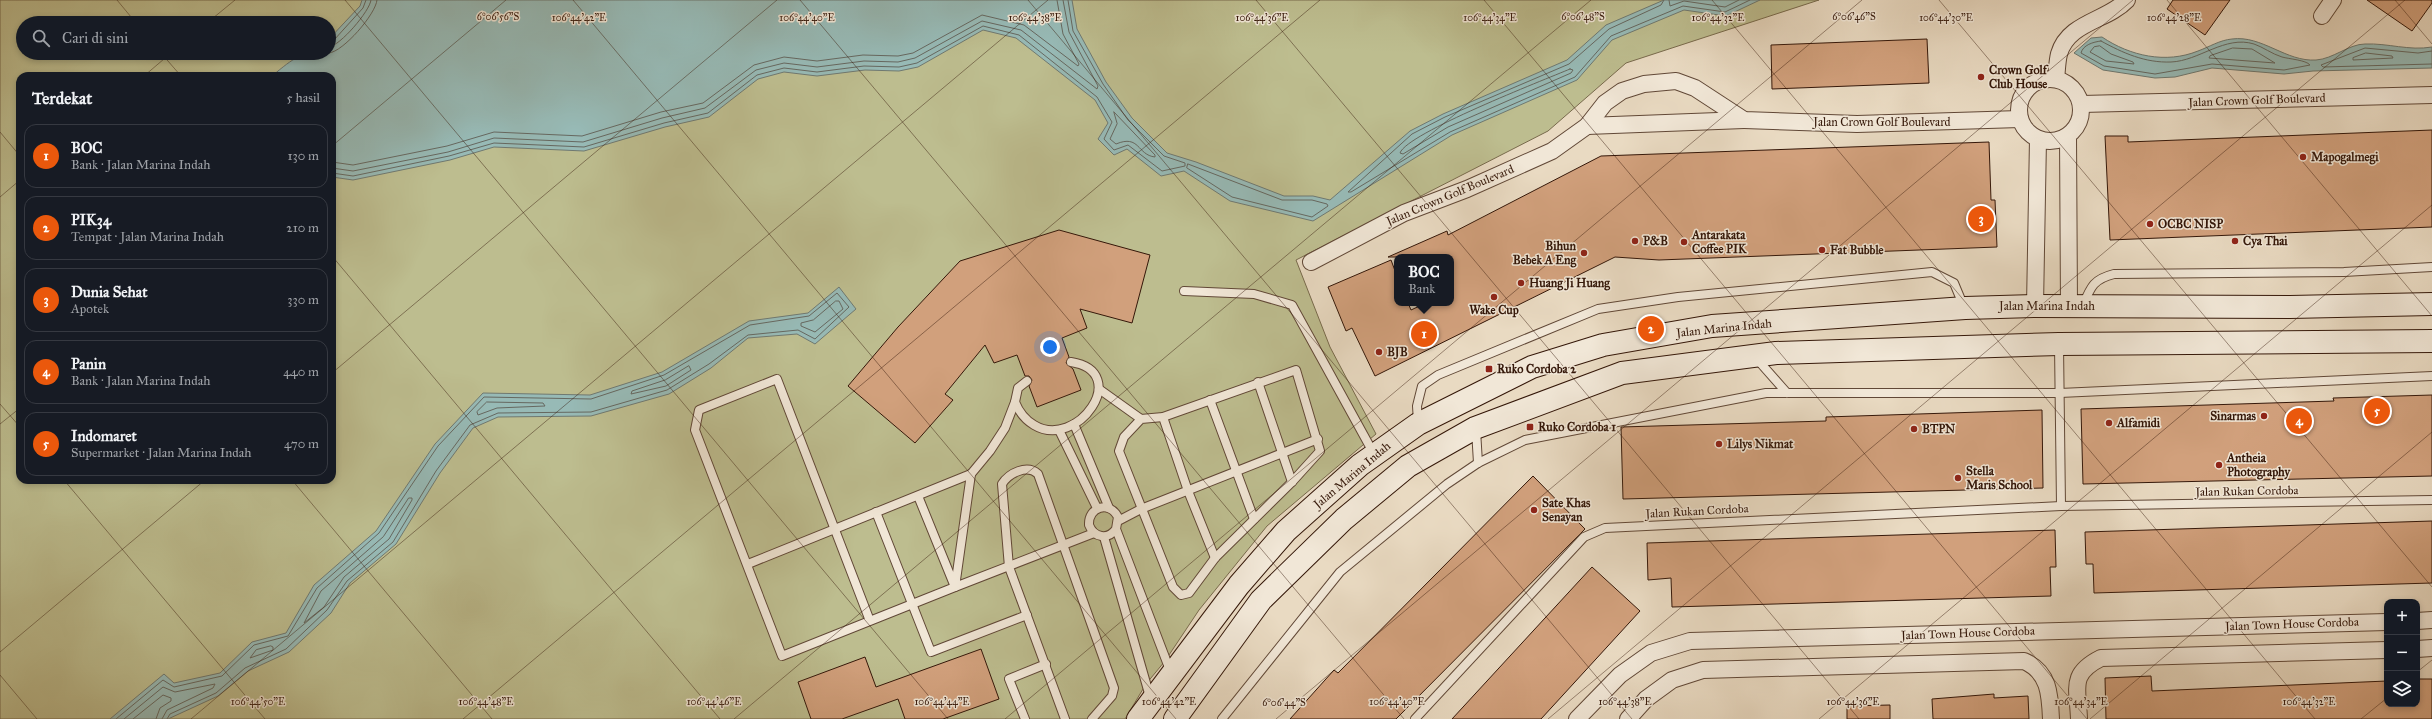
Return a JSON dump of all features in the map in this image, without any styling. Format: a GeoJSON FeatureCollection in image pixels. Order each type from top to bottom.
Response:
{"type":"FeatureCollection","features":[{"type":"Feature","properties":{"kind":"main road","name":"Jalan Marina Indah"},"geometry":{"type":"LineString","coordinates":[[1138,719],[1239,585],[1286,531],[1374,454],[1418,424],[1532,367],[1603,345],[1712,326],[1964,308],[2035,306],[2290,307],[2432,304]]}},
{"type":"Feature","properties":{"kind":"main road"},"geometry":{"type":"LineString","coordinates":[[1175,719],[1261,600],[1344,519],[1408,466],[1476,428],[1622,374],[1754,355],[2059,344],[2432,341]]}},
{"type":"Feature","properties":{"kind":"street"},"geometry":{"type":"LineString","coordinates":[[2056,79],[2059,54],[2071,33],[2120,8],[2127,0]]}},
{"type":"Feature","properties":{"kind":"street"},"geometry":{"type":"LineString","coordinates":[[2322,16],[2332,0]]}},
{"type":"Feature","properties":{"kind":"street"},"geometry":{"type":"LineString","coordinates":[[2043,79],[2056,79],[2069,84],[2078,95],[2082,104],[2079,124],[2068,136],[2053,142],[2038,139],[2026,131],[2020,119],[2019,106],[2023,94],[2031,85],[2043,79]]}},
{"type":"Feature","properties":{"kind":"street","name":"Jalan Crown Golf Boulevard"},"geometry":{"type":"LineString","coordinates":[[1311,262],[1404,213],[1467,189],[1552,151],[1587,126],[1606,103],[1622,91],[1644,84],[1676,82],[1708,94],[1744,120]]}},
{"type":"Feature","properties":{"kind":"street","name":"Jalan Crown Golf Boulevard"},"geometry":{"type":"LineString","coordinates":[[2082,104],[2432,95]]}},
{"type":"Feature","properties":{"kind":"street","name":"Jalan Crown Golf Boulevard"},"geometry":{"type":"LineString","coordinates":[[1587,126],[1744,120],[1857,124],[2020,119]]}},
{"type":"Feature","properties":{"kind":"street"},"geometry":{"type":"LineString","coordinates":[[2068,136],[2076,306]]}},
{"type":"Feature","properties":{"kind":"street"},"geometry":{"type":"LineString","coordinates":[[2035,306],[2038,139]]}},
{"type":"Feature","properties":{"kind":"street"},"geometry":{"type":"LineString","coordinates":[[2420,621],[2432,620]]}},
{"type":"Feature","properties":{"kind":"street","name":"Jalan Town House Cordoba"},"geometry":{"type":"LineString","coordinates":[[1577,719],[1620,674],[1651,653],[1690,641],[2384,622]]}},
{"type":"Feature","properties":{"kind":"street"},"geometry":{"type":"LineString","coordinates":[[2420,649],[2432,648]]}},
{"type":"Feature","properties":{"kind":"street"},"geometry":{"type":"LineString","coordinates":[[2079,719],[2078,678],[2085,666],[2101,658],[2384,650]]}},
{"type":"Feature","properties":{"kind":"street"},"geometry":{"type":"LineString","coordinates":[[1628,719],[1646,699],[1672,680],[1703,670],[2024,661],[2035,666],[2045,678],[2050,696],[2051,719]]}},
{"type":"Feature","properties":{"kind":"lane"},"geometry":{"type":"LineString","coordinates":[[2076,306],[2100,277],[2114,274],[2344,272],[2432,267]]}},
{"type":"Feature","properties":{"kind":"lane"},"geometry":{"type":"LineString","coordinates":[[1418,424],[1416,406],[1422,386],[1438,375],[1598,309],[1678,297],[1932,272],[1954,283],[1964,308]]}},
{"type":"Feature","properties":{"kind":"lane"},"geometry":{"type":"LineString","coordinates":[[1184,291],[1254,294],[1292,305],[1374,454]]}},
{"type":"Feature","properties":{"kind":"lane"},"geometry":{"type":"LineString","coordinates":[[2059,344],[2061,506]]}},
{"type":"Feature","properties":{"kind":"lane"},"geometry":{"type":"LineString","coordinates":[[1754,355],[1787,393]]}},
{"type":"Feature","properties":{"kind":"lane"},"geometry":{"type":"LineString","coordinates":[[1015,402],[1024,418],[1036,426],[1051,431],[1059,430],[1074,424],[1092,408],[1098,398],[1099,389],[1094,374],[1088,368],[1071,362]]}},
{"type":"Feature","properties":{"kind":"lane"},"geometry":{"type":"LineString","coordinates":[[1099,389],[1140,419],[1163,417],[1288,371],[1298,371],[1318,439],[1319,454],[1215,558],[1189,593],[1181,595],[1173,587],[1119,451],[1124,438],[1140,419]]}},
{"type":"Feature","properties":{"kind":"lane"},"geometry":{"type":"LineString","coordinates":[[1222,719],[1340,572],[1447,484],[1478,462],[1525,440],[1766,393],[2060,393],[2432,376]]}},
{"type":"Feature","properties":{"kind":"lane"},"geometry":{"type":"LineString","coordinates":[[870,621],[776,379],[699,410],[695,430],[748,564],[782,656],[1009,566],[1065,546],[1094,533]]}},
{"type":"Feature","properties":{"kind":"lane"},"geometry":{"type":"LineString","coordinates":[[748,564],[971,474],[990,451],[1005,428],[1015,402],[1018,388],[1027,381]]}},
{"type":"Feature","properties":{"kind":"lane"},"geometry":{"type":"LineString","coordinates":[[1258,382],[1292,482]]}},
{"type":"Feature","properties":{"kind":"lane"},"geometry":{"type":"LineString","coordinates":[[1210,400],[1254,520]]}},
{"type":"Feature","properties":{"kind":"lane"},"geometry":{"type":"LineString","coordinates":[[1163,417],[1188,491],[1215,558]]}},
{"type":"Feature","properties":{"kind":"lane"},"geometry":{"type":"LineString","coordinates":[[1074,424],[1109,508],[1116,513],[1117,525],[1172,675]]}},
{"type":"Feature","properties":{"kind":"lane"},"geometry":{"type":"LineString","coordinates":[[1476,428],[1478,462]]}},
{"type":"Feature","properties":{"kind":"lane"},"geometry":{"type":"LineString","coordinates":[[1059,430],[1097,508]]}},
{"type":"Feature","properties":{"kind":"lane"},"geometry":{"type":"LineString","coordinates":[[1097,508],[1089,519],[1090,529],[1094,533],[1104,536],[1111,535],[1117,525],[1141,509],[1318,439]]}},
{"type":"Feature","properties":{"kind":"lane"},"geometry":{"type":"LineString","coordinates":[[1065,719],[1009,566],[1002,484],[1006,477],[1021,470],[1034,471],[1038,474],[1065,546],[1114,688],[1112,696],[1092,719]]}},
{"type":"Feature","properties":{"kind":"lane"},"geometry":{"type":"LineString","coordinates":[[955,588],[971,474]]}},
{"type":"Feature","properties":{"kind":"lane"},"geometry":{"type":"LineString","coordinates":[[918,496],[955,588]]}},
{"type":"Feature","properties":{"kind":"lane","name":"Jalan Rukan Cordoba"},"geometry":{"type":"LineString","coordinates":[[1414,719],[1584,537],[1594,531],[1605,528],[2061,506],[2432,500]]}},
{"type":"Feature","properties":{"kind":"lane"},"geometry":{"type":"LineString","coordinates":[[1097,508],[1109,508]]}},
{"type":"Feature","properties":{"kind":"lane"},"geometry":{"type":"LineString","coordinates":[[876,512],[931,652],[1027,615]]}},
{"type":"Feature","properties":{"kind":"lane"},"geometry":{"type":"LineString","coordinates":[[1104,536],[1152,702]]}},
{"type":"Feature","properties":{"kind":"lane"},"geometry":{"type":"LineString","coordinates":[[1025,719],[1009,679],[1046,664]]}},
{"type":"Feature","properties":{"kind":"green space"},"geometry":{"type":"Polygon","coordinates":[[[0,0],[1819,0],[1626,63],[1548,131],[1296,260],[1330,347],[1376,434],[1267,526],[1199,610],[1165,661],[1146,684],[1125,719],[0,719],[0,0]]]}},
{"type":"Feature","properties":{"kind":"water"},"geometry":{"type":"Polygon","coordinates":[[[362,0],[1072,0],[1077,29],[1106,82],[1132,118],[1167,153],[1196,162],[1284,196],[1313,196],[1330,200],[1410,131],[1443,114],[1567,60],[1606,25],[1664,0],[1760,0],[1726,16],[1684,10],[1612,40],[1577,80],[1452,135],[1313,221],[1230,201],[1184,171],[1161,176],[1127,149],[1114,155],[1098,139],[1108,123],[1095,100],[1016,38],[983,30],[918,67],[899,71],[865,70],[817,76],[784,72],[758,79],[709,117],[665,127],[584,151],[494,147],[450,160],[353,180],[336,178],[336,72],[277,72],[292,60],[336,60],[336,32],[360,6],[362,0]]]}},
{"type":"Feature","properties":{"kind":"water"},"geometry":{"type":"Polygon","coordinates":[[[2102,37],[2124,49],[2148,56],[2161,57],[2186,55],[2219,42],[2232,39],[2254,41],[2305,60],[2322,59],[2353,46],[2365,44],[2415,48],[2432,47],[2432,68],[2313,71],[2284,74],[2212,68],[2175,77],[2155,78],[2103,70],[2074,53],[2091,38],[2102,37]]]}},
{"type":"Feature","properties":{"kind":"water"},"geometry":{"type":"Polygon","coordinates":[[[839,287],[856,309],[815,344],[797,334],[748,338],[711,368],[669,394],[591,416],[498,417],[473,428],[440,473],[396,544],[350,583],[331,613],[289,652],[248,671],[218,696],[168,719],[110,719],[164,674],[174,683],[220,673],[252,642],[286,633],[314,585],[376,531],[435,444],[483,393],[590,395],[662,372],[749,321],[808,313],[839,287]]]}},
{"type":"Feature","properties":{"kind":"building"},"geometry":{"type":"Polygon","coordinates":[[[2173,0],[2230,0],[2205,35],[2167,9],[2173,0]]]}},
{"type":"Feature","properties":{"kind":"building"},"geometry":{"type":"Polygon","coordinates":[[[2367,0],[2432,0],[2432,3],[2412,31],[2367,0]]]}},
{"type":"Feature","properties":{"kind":"building"},"geometry":{"type":"Polygon","coordinates":[[[1927,39],[1929,83],[1772,89],[1771,45],[1927,39]]]}},
{"type":"Feature","properties":{"kind":"building"},"geometry":{"type":"Polygon","coordinates":[[[2432,130],[2432,227],[2110,240],[2105,136],[2128,136],[2128,142],[2432,130]]]}},
{"type":"Feature","properties":{"kind":"building"},"geometry":{"type":"Polygon","coordinates":[[[1989,142],[1991,200],[1995,200],[1997,247],[1659,260],[1615,257],[1375,376],[1352,328],[1346,331],[1328,287],[1391,260],[1394,268],[1394,306],[1409,306],[1411,310],[1420,306],[1454,306],[1454,254],[1395,254],[1447,231],[1448,235],[1601,156],[1989,142]]]}},
{"type":"Feature","properties":{"kind":"building"},"geometry":{"type":"Polygon","coordinates":[[[1059,230],[1150,255],[1132,323],[1080,309],[1087,328],[1062,338],[1069,357],[1066,363],[1073,369],[1081,390],[1037,407],[1029,386],[1032,380],[1029,376],[1025,376],[1017,355],[994,363],[985,345],[945,394],[953,400],[915,443],[848,386],[898,327],[960,261],[1059,230]]]}},
{"type":"Feature","properties":{"kind":"building"},"geometry":{"type":"Polygon","coordinates":[[[2432,395],[2432,476],[2083,484],[2081,409],[2334,401],[2333,398],[2432,395]]]}},
{"type":"Feature","properties":{"kind":"building"},"geometry":{"type":"Polygon","coordinates":[[[2042,410],[2043,488],[1623,499],[1621,427],[1826,421],[1826,417],[2042,410]]]}},
{"type":"Feature","properties":{"kind":"building"},"geometry":{"type":"Polygon","coordinates":[[[1533,476],[1585,529],[1396,719],[1290,719],[1334,670],[1338,673],[1533,476]]]}},
{"type":"Feature","properties":{"kind":"building"},"geometry":{"type":"Polygon","coordinates":[[[2432,521],[2432,583],[2094,593],[2093,564],[2086,564],[2085,532],[2432,521]]]}},
{"type":"Feature","properties":{"kind":"building"},"geometry":{"type":"Polygon","coordinates":[[[2055,530],[2056,567],[2050,567],[2051,596],[1672,607],[1671,578],[1648,580],[1647,543],[2055,530]]]}},
{"type":"Feature","properties":{"kind":"building"},"geometry":{"type":"Polygon","coordinates":[[[1592,567],[1640,611],[1541,719],[1452,719],[1592,567]]]}},
{"type":"Feature","properties":{"kind":"building"},"geometry":{"type":"Polygon","coordinates":[[[981,649],[999,699],[943,719],[905,719],[898,699],[842,719],[811,719],[798,682],[865,657],[876,687],[981,649]]]}},
{"type":"Feature","properties":{"kind":"building"},"geometry":{"type":"Polygon","coordinates":[[[2151,676],[2152,691],[2384,681],[2384,707],[2420,707],[2420,679],[2432,679],[2432,719],[2106,719],[2105,678],[2151,676]]]}},
{"type":"Feature","properties":{"kind":"building"},"geometry":{"type":"Polygon","coordinates":[[[1994,694],[1994,698],[2028,696],[2029,719],[1933,719],[1932,699],[1994,694]]]}},
{"type":"Feature","properties":{"kind":"building"},"geometry":{"type":"Polygon","coordinates":[[[1890,705],[1890,719],[1847,719],[1847,706],[1890,705]]]}},
{"type":"Feature","properties":{"kind":"place","name":"Crown Golf Club House"},"geometry":{"type":"Point","coordinates":[1981,77]}},
{"type":"Feature","properties":{"kind":"place","name":"Mapogalmegi"},"geometry":{"type":"Point","coordinates":[2303,157]}},
{"type":"Feature","properties":{"kind":"place","name":"Dunia Sehat"},"geometry":{"type":"Point","coordinates":[1981,219]}},
{"type":"Feature","properties":{"kind":"place","name":"OCBC NISP"},"geometry":{"type":"Point","coordinates":[2150,224]}},
{"type":"Feature","properties":{"kind":"place","name":"P&B"},"geometry":{"type":"Point","coordinates":[1635,241]}},
{"type":"Feature","properties":{"kind":"place","name":"Cya Thai"},"geometry":{"type":"Point","coordinates":[2235,241]}},
{"type":"Feature","properties":{"kind":"place","name":"Antarakata Coffee PIK"},"geometry":{"type":"Point","coordinates":[1684,242]}},
{"type":"Feature","properties":{"kind":"place","name":"Fat Bubble"},"geometry":{"type":"Point","coordinates":[1822,250]}},
{"type":"Feature","properties":{"kind":"place","name":"Bihun Bebek A Eng"},"geometry":{"type":"Point","coordinates":[1584,253]}},
{"type":"Feature","properties":{"kind":"place","name":"Huang Ji Huang"},"geometry":{"type":"Point","coordinates":[1521,283]}},
{"type":"Feature","properties":{"kind":"place","name":"Wake Cup"},"geometry":{"type":"Point","coordinates":[1494,297]}},
{"type":"Feature","properties":{"kind":"place","name":"PIK34"},"geometry":{"type":"Point","coordinates":[1651,329]}},
{"type":"Feature","properties":{"kind":"place","name":"BOC"},"geometry":{"type":"Point","coordinates":[1424,334]}},
{"type":"Feature","properties":{"kind":"place","name":"BJB"},"geometry":{"type":"Point","coordinates":[1379,352]}},
{"type":"Feature","properties":{"kind":"place","name":"Ruko Cordoba 2"},"geometry":{"type":"Point","coordinates":[1489,369]}},
{"type":"Feature","properties":{"kind":"place","name":"Indomaret"},"geometry":{"type":"Point","coordinates":[2377,411]}},
{"type":"Feature","properties":{"kind":"place","name":"Sinarmas"},"geometry":{"type":"Point","coordinates":[2264,416]}},
{"type":"Feature","properties":{"kind":"place","name":"Panin"},"geometry":{"type":"Point","coordinates":[2299,421]}},
{"type":"Feature","properties":{"kind":"place","name":"Alfamidi"},"geometry":{"type":"Point","coordinates":[2109,423]}},
{"type":"Feature","properties":{"kind":"place","name":"Ruko Cordoba 1"},"geometry":{"type":"Point","coordinates":[1530,427]}},
{"type":"Feature","properties":{"kind":"place","name":"BTPN"},"geometry":{"type":"Point","coordinates":[1914,429]}},
{"type":"Feature","properties":{"kind":"place","name":"Lilys Nikmat"},"geometry":{"type":"Point","coordinates":[1719,444]}},
{"type":"Feature","properties":{"kind":"place","name":"Antheia Photography"},"geometry":{"type":"Point","coordinates":[2219,465]}},
{"type":"Feature","properties":{"kind":"place","name":"Stella Maris School"},"geometry":{"type":"Point","coordinates":[1958,478]}},
{"type":"Feature","properties":{"kind":"place","name":"Sate Khas Senayan"},"geometry":{"type":"Point","coordinates":[1534,510]}}]}
